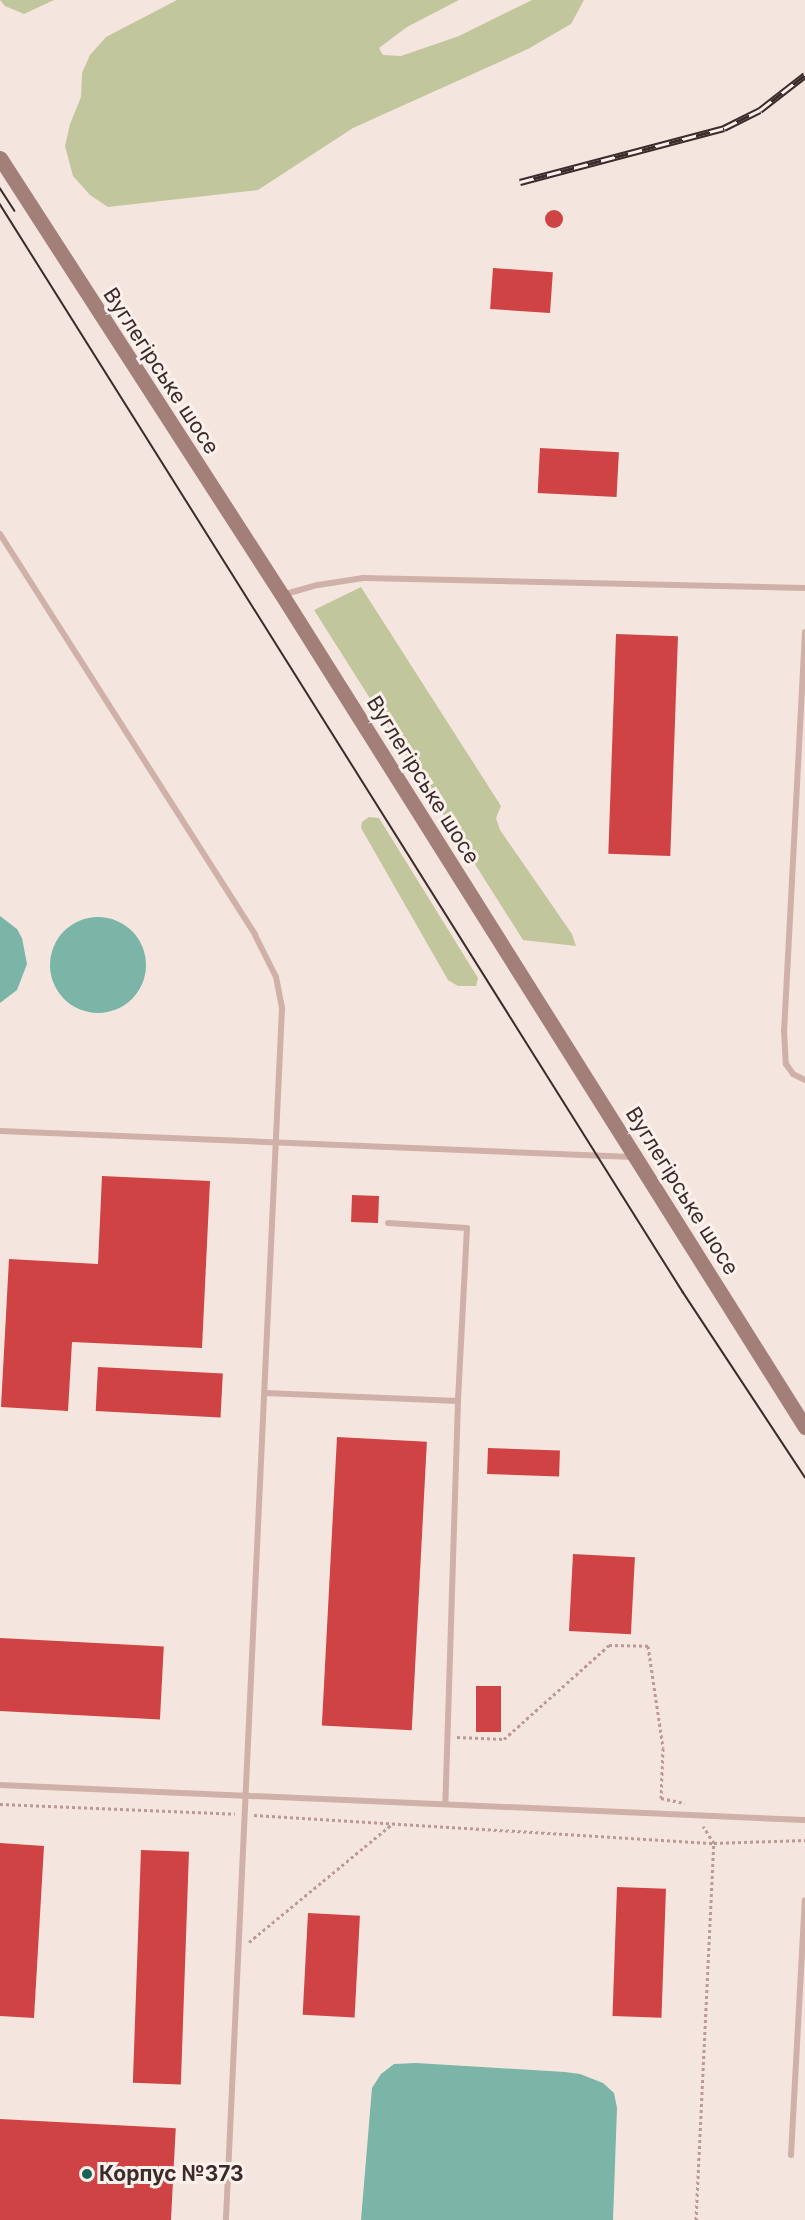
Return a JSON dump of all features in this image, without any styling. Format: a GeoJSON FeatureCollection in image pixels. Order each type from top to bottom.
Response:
{"type":"FeatureCollection","features":[{"type":"Feature","properties":{"kind":"street","name":"Вуглегірське шосе"},"geometry":{"type":"LineString","coordinates":[[0,158],[282,596],[805,1428]]}},
{"type":"Feature","properties":{"kind":"lane"},"geometry":{"type":"LineString","coordinates":[[0,534],[266,956],[276,977],[282,1008],[278,1142],[226,2220]]}},
{"type":"Feature","properties":{"kind":"lane"},"geometry":{"type":"LineString","coordinates":[[282,596],[318,585],[363,578],[805,588]]}},
{"type":"Feature","properties":{"kind":"lane"},"geometry":{"type":"LineString","coordinates":[[805,632],[784,1030],[786,1064],[793,1074],[805,1080]]}},
{"type":"Feature","properties":{"kind":"lane"},"geometry":{"type":"LineString","coordinates":[[0,1131],[636,1157]]}},
{"type":"Feature","properties":{"kind":"lane"},"geometry":{"type":"LineString","coordinates":[[388,1223],[467,1228],[458,1401],[445,1804]]}},
{"type":"Feature","properties":{"kind":"lane"},"geometry":{"type":"LineString","coordinates":[[265,1393],[458,1401]]}},
{"type":"Feature","properties":{"kind":"lane"},"geometry":{"type":"LineString","coordinates":[[0,1785],[805,1821]]}},
{"type":"Feature","properties":{"kind":"lane"},"geometry":{"type":"LineString","coordinates":[[791,2155],[805,1900]]}},
{"type":"Feature","properties":{"kind":"path"},"geometry":{"type":"LineString","coordinates":[[448,1736],[504,1739],[609,1645],[648,1646],[663,1748],[661,1798],[683,1802],[696,1815],[714,1843],[696,2220]]}},
{"type":"Feature","properties":{"kind":"path"},"geometry":{"type":"LineString","coordinates":[[0,1804],[245,1814],[714,1843],[805,1840]]}},
{"type":"Feature","properties":{"kind":"path"},"geometry":{"type":"LineString","coordinates":[[238,1951],[393,1823]]}},
{"type":"Feature","properties":{"kind":"green space"},"geometry":{"type":"Polygon","coordinates":[[[0,0],[54,0],[24,14],[5,6],[0,0]]]}},
{"type":"Feature","properties":{"kind":"green space"},"geometry":{"type":"Polygon","coordinates":[[[177,0],[459,0],[407,27],[379,48],[383,55],[401,56],[459,36],[532,0],[584,0],[571,24],[528,49],[353,128],[258,190],[108,207],[90,195],[73,176],[65,146],[70,124],[81,97],[82,73],[90,55],[106,37],[177,0]]]}},
{"type":"Feature","properties":{"kind":"green space"},"geometry":{"type":"Polygon","coordinates":[[[361,587],[501,806],[496,818],[500,830],[572,934],[576,946],[523,940],[314,610],[361,587]]]}},
{"type":"Feature","properties":{"kind":"green space"},"geometry":{"type":"Polygon","coordinates":[[[369,817],[379,818],[478,978],[476,986],[458,986],[448,980],[361,828],[362,822],[369,817]]]}},
{"type":"Feature","properties":{"kind":"water"},"geometry":{"type":"Polygon","coordinates":[[[0,916],[17,929],[22,938],[27,964],[17,990],[0,1003],[0,916]]]}},
{"type":"Feature","properties":{"kind":"water"},"geometry":{"type":"Polygon","coordinates":[[[89,917],[107,917],[125,925],[138,938],[146,956],[143,984],[125,1005],[107,1013],[89,1013],[71,1005],[58,992],[50,974],[50,956],[58,938],[71,925],[89,917]]]}},
{"type":"Feature","properties":{"kind":"water"},"geometry":{"type":"Polygon","coordinates":[[[416,2063],[565,2072],[580,2074],[603,2083],[614,2093],[617,2108],[613,2220],[361,2220],[372,2088],[381,2074],[394,2064],[416,2063]]]}},
{"type":"Feature","properties":{"kind":"building"},"geometry":{"type":"Polygon","coordinates":[[[554,210],[560,213],[563,219],[560,225],[554,228],[548,225],[545,219],[548,213],[554,210]]]}},
{"type":"Feature","properties":{"kind":"building"},"geometry":{"type":"Polygon","coordinates":[[[493,268],[553,272],[550,313],[490,309],[493,268]]]}},
{"type":"Feature","properties":{"kind":"building"},"geometry":{"type":"Polygon","coordinates":[[[540,448],[619,452],[617,497],[538,493],[540,448]]]}},
{"type":"Feature","properties":{"kind":"building"},"geometry":{"type":"Polygon","coordinates":[[[616,634],[678,636],[670,856],[608,854],[616,634]]]}},
{"type":"Feature","properties":{"kind":"building"},"geometry":{"type":"Polygon","coordinates":[[[102,1176],[210,1181],[202,1348],[72,1342],[68,1411],[1,1407],[9,1259],[98,1264],[102,1176]]]}},
{"type":"Feature","properties":{"kind":"building"},"geometry":{"type":"Polygon","coordinates":[[[352,1195],[379,1196],[378,1223],[351,1222],[352,1195]]]}},
{"type":"Feature","properties":{"kind":"building"},"geometry":{"type":"Polygon","coordinates":[[[98,1367],[223,1374],[221,1417],[96,1411],[98,1367]]]}},
{"type":"Feature","properties":{"kind":"building"},"geometry":{"type":"Polygon","coordinates":[[[337,1437],[427,1442],[412,1730],[322,1726],[337,1437]]]}},
{"type":"Feature","properties":{"kind":"building"},"geometry":{"type":"Polygon","coordinates":[[[488,1448],[560,1451],[559,1476],[487,1474],[488,1448]]]}},
{"type":"Feature","properties":{"kind":"building"},"geometry":{"type":"Polygon","coordinates":[[[573,1554],[635,1557],[631,1634],[569,1631],[573,1554]]]}},
{"type":"Feature","properties":{"kind":"building"},"geometry":{"type":"Polygon","coordinates":[[[0,1638],[164,1647],[160,1719],[0,1711],[0,1638]]]}},
{"type":"Feature","properties":{"kind":"building"},"geometry":{"type":"Polygon","coordinates":[[[476,1686],[501,1686],[501,1732],[476,1732],[476,1686]]]}},
{"type":"Feature","properties":{"kind":"building"},"geometry":{"type":"Polygon","coordinates":[[[0,1843],[44,1846],[34,2018],[0,2016],[0,1843]]]}},
{"type":"Feature","properties":{"kind":"building"},"geometry":{"type":"Polygon","coordinates":[[[141,1850],[189,1852],[181,2085],[133,2083],[141,1850]]]}},
{"type":"Feature","properties":{"kind":"building"},"geometry":{"type":"Polygon","coordinates":[[[617,1887],[666,1889],[661,2018],[612,2016],[617,1887]]]}},
{"type":"Feature","properties":{"kind":"building"},"geometry":{"type":"Polygon","coordinates":[[[308,1913],[360,1916],[355,2018],[303,2015],[308,1913]]]}},
{"type":"Feature","properties":{"kind":"building","name":"Корпус №373"},"geometry":{"type":"Polygon","coordinates":[[[0,2119],[176,2128],[171,2220],[0,2220],[0,2119]]]}},
{"type":"Feature","properties":{"kind":"tram line"},"geometry":{"type":"LineString","coordinates":[[0,188],[15,211]]}},
{"type":"Feature","properties":{"kind":"tram line"},"geometry":{"type":"LineString","coordinates":[[0,204],[683,1292],[805,1477]]}},
{"type":"Feature","properties":{"kind":"railway"},"geometry":{"type":"LineString","coordinates":[[520,182],[724,128],[760,110],[805,75]]}},
{"type":"Feature","properties":{"kind":"place","name":"Корпус №373"},"geometry":{"type":"Point","coordinates":[87,2174]}}]}
